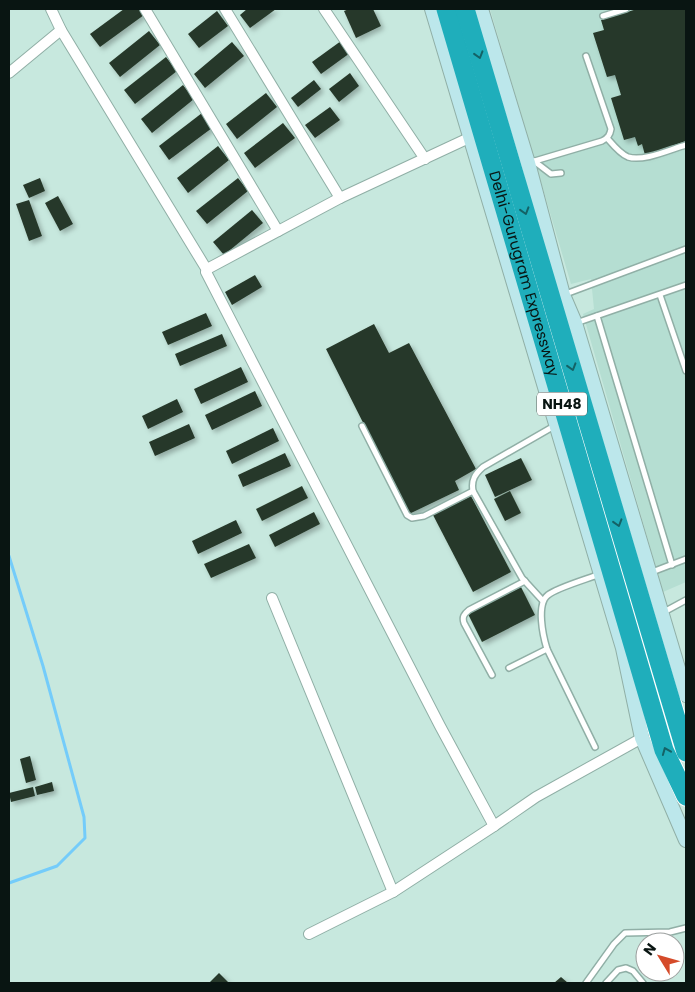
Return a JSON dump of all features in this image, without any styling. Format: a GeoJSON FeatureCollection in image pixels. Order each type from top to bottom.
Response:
{"type":"FeatureCollection","features":[{"type":"Feature","properties":{"kind":"highway","name":"Delhi-Gurugram Expressway"},"geometry":{"type":"LineString","coordinates":[[446,9],[664,750],[686,796]]}},
{"type":"Feature","properties":{"kind":"highway","name":"Delhi-Gurugram Expressway"},"geometry":{"type":"LineString","coordinates":[[465,9],[686,752]]}},
{"type":"Feature","properties":{"kind":"main road"},"geometry":{"type":"LineString","coordinates":[[432,9],[623,648],[642,738],[686,840]]}},
{"type":"Feature","properties":{"kind":"main road"},"geometry":{"type":"LineString","coordinates":[[482,9],[531,162],[563,295],[575,323],[662,613],[683,670],[686,695]]}},
{"type":"Feature","properties":{"kind":"street"},"geometry":{"type":"LineString","coordinates":[[51,9],[61,30],[207,270],[206,274],[440,726],[494,826]]}},
{"type":"Feature","properties":{"kind":"street"},"geometry":{"type":"LineString","coordinates":[[144,9],[278,231]]}},
{"type":"Feature","properties":{"kind":"street"},"geometry":{"type":"LineString","coordinates":[[225,9],[340,198]]}},
{"type":"Feature","properties":{"kind":"street"},"geometry":{"type":"LineString","coordinates":[[324,9],[425,159]]}},
{"type":"Feature","properties":{"kind":"street"},"geometry":{"type":"LineString","coordinates":[[9,72],[61,30]]}},
{"type":"Feature","properties":{"kind":"street"},"geometry":{"type":"LineString","coordinates":[[207,270],[340,198],[471,137]]}},
{"type":"Feature","properties":{"kind":"street"},"geometry":{"type":"LineString","coordinates":[[272,598],[393,892]]}},
{"type":"Feature","properties":{"kind":"street"},"geometry":{"type":"LineString","coordinates":[[309,934],[393,892],[536,797],[642,738]]}},
{"type":"Feature","properties":{"kind":"lane"},"geometry":{"type":"LineString","coordinates":[[603,16],[626,9]]}},
{"type":"Feature","properties":{"kind":"lane"},"geometry":{"type":"LineString","coordinates":[[531,162],[607,138],[610,134],[611,129],[586,56]]}},
{"type":"Feature","properties":{"kind":"lane"},"geometry":{"type":"LineString","coordinates":[[607,138],[620,152],[634,158],[644,158],[686,145]]}},
{"type":"Feature","properties":{"kind":"lane"},"geometry":{"type":"LineString","coordinates":[[531,162],[551,174],[562,173]]}},
{"type":"Feature","properties":{"kind":"lane"},"geometry":{"type":"LineString","coordinates":[[563,295],[686,249]]}},
{"type":"Feature","properties":{"kind":"lane"},"geometry":{"type":"LineString","coordinates":[[575,323],[686,285]]}},
{"type":"Feature","properties":{"kind":"lane"},"geometry":{"type":"LineString","coordinates":[[660,295],[686,371]]}},
{"type":"Feature","properties":{"kind":"lane"},"geometry":{"type":"LineString","coordinates":[[597,316],[672,565]]}},
{"type":"Feature","properties":{"kind":"lane"},"geometry":{"type":"LineString","coordinates":[[543,601],[525,581],[473,491],[472,480],[483,467],[557,425]]}},
{"type":"Feature","properties":{"kind":"lane"},"geometry":{"type":"LineString","coordinates":[[362,426],[407,515],[412,518],[424,516],[473,491]]}},
{"type":"Feature","properties":{"kind":"lane"},"geometry":{"type":"LineString","coordinates":[[650,573],[686,559]]}},
{"type":"Feature","properties":{"kind":"lane"},"geometry":{"type":"LineString","coordinates":[[595,747],[547,648],[543,631],[542,607],[543,601],[549,594],[600,574]]}},
{"type":"Feature","properties":{"kind":"lane"},"geometry":{"type":"LineString","coordinates":[[492,675],[463,618],[469,610],[525,581]]}},
{"type":"Feature","properties":{"kind":"lane"},"geometry":{"type":"LineString","coordinates":[[662,613],[686,600]]}},
{"type":"Feature","properties":{"kind":"lane"},"geometry":{"type":"LineString","coordinates":[[509,668],[547,648]]}},
{"type":"Feature","properties":{"kind":"lane"},"geometry":{"type":"LineString","coordinates":[[586,983],[614,944],[625,933],[670,932],[686,928]]}},
{"type":"Feature","properties":{"kind":"lane"},"geometry":{"type":"LineString","coordinates":[[606,983],[618,970],[626,968],[633,971],[643,983]]}},
{"type":"Feature","properties":{"kind":"shaded area"},"geometry":{"type":"Polygon","coordinates":[[[490,9],[686,9],[686,582],[663,592],[583,314],[594,309],[591,279],[571,284],[490,9]]]}},
{"type":"Feature","properties":{"kind":"building"},"geometry":{"type":"Polygon","coordinates":[[[124,9],[139,9],[144,15],[100,47],[90,34],[124,9]]]}},
{"type":"Feature","properties":{"kind":"building"},"geometry":{"type":"Polygon","coordinates":[[[247,9],[276,9],[250,28],[240,15],[247,9]]]}},
{"type":"Feature","properties":{"kind":"building"},"geometry":{"type":"Polygon","coordinates":[[[349,9],[373,9],[381,26],[356,38],[344,11],[349,9]]]}},
{"type":"Feature","properties":{"kind":"building"},"geometry":{"type":"Polygon","coordinates":[[[637,9],[685,9],[686,11],[686,141],[645,155],[642,144],[638,146],[635,137],[624,140],[611,98],[621,95],[615,75],[607,77],[593,33],[604,30],[601,20],[637,9]]]}},
{"type":"Feature","properties":{"kind":"building"},"geometry":{"type":"Polygon","coordinates":[[[217,11],[228,26],[199,48],[188,34],[217,11]]]}},
{"type":"Feature","properties":{"kind":"building"},"geometry":{"type":"Polygon","coordinates":[[[149,31],[160,45],[120,77],[109,63],[149,31]]]}},
{"type":"Feature","properties":{"kind":"building"},"geometry":{"type":"Polygon","coordinates":[[[341,41],[350,53],[321,74],[312,62],[341,41]]]}},
{"type":"Feature","properties":{"kind":"building"},"geometry":{"type":"Polygon","coordinates":[[[232,42],[244,56],[205,88],[194,74],[232,42]]]}},
{"type":"Feature","properties":{"kind":"building"},"geometry":{"type":"Polygon","coordinates":[[[166,57],[177,71],[135,104],[124,90],[166,57]]]}},
{"type":"Feature","properties":{"kind":"building"},"geometry":{"type":"Polygon","coordinates":[[[350,73],[359,86],[339,102],[329,89],[350,73]]]}},
{"type":"Feature","properties":{"kind":"building"},"geometry":{"type":"Polygon","coordinates":[[[314,80],[321,89],[298,107],[291,98],[314,80]]]}},
{"type":"Feature","properties":{"kind":"building"},"geometry":{"type":"Polygon","coordinates":[[[183,85],[194,99],[152,133],[141,119],[183,85]]]}},
{"type":"Feature","properties":{"kind":"building"},"geometry":{"type":"Polygon","coordinates":[[[266,93],[277,107],[237,139],[226,124],[266,93]]]}},
{"type":"Feature","properties":{"kind":"building"},"geometry":{"type":"Polygon","coordinates":[[[330,107],[340,120],[315,138],[305,125],[330,107]]]}},
{"type":"Feature","properties":{"kind":"building"},"geometry":{"type":"Polygon","coordinates":[[[202,113],[212,128],[169,160],[159,146],[202,113]]]}},
{"type":"Feature","properties":{"kind":"building"},"geometry":{"type":"Polygon","coordinates":[[[283,123],[295,138],[255,168],[244,153],[283,123]]]}},
{"type":"Feature","properties":{"kind":"building"},"geometry":{"type":"Polygon","coordinates":[[[218,146],[229,160],[188,193],[177,178],[218,146]]]}},
{"type":"Feature","properties":{"kind":"building"},"geometry":{"type":"Polygon","coordinates":[[[40,178],[45,191],[29,198],[23,185],[40,178]]]}},
{"type":"Feature","properties":{"kind":"building"},"geometry":{"type":"Polygon","coordinates":[[[238,178],[248,191],[207,224],[196,211],[238,178]]]}},
{"type":"Feature","properties":{"kind":"building"},"geometry":{"type":"Polygon","coordinates":[[[58,196],[73,224],[60,231],[45,203],[58,196]]]}},
{"type":"Feature","properties":{"kind":"building"},"geometry":{"type":"Polygon","coordinates":[[[29,200],[42,236],[29,241],[16,204],[29,200]]]}},
{"type":"Feature","properties":{"kind":"building"},"geometry":{"type":"Polygon","coordinates":[[[252,210],[263,223],[224,255],[213,242],[252,210]]]}},
{"type":"Feature","properties":{"kind":"building"},"geometry":{"type":"Polygon","coordinates":[[[255,275],[262,287],[232,305],[225,292],[255,275]]]}},
{"type":"Feature","properties":{"kind":"building"},"geometry":{"type":"Polygon","coordinates":[[[206,313],[212,326],[168,345],[162,332],[206,313]]]}},
{"type":"Feature","properties":{"kind":"building"},"geometry":{"type":"Polygon","coordinates":[[[374,324],[389,353],[409,343],[476,469],[455,481],[459,490],[409,514],[326,349],[374,324]]]}},
{"type":"Feature","properties":{"kind":"building"},"geometry":{"type":"Polygon","coordinates":[[[222,334],[227,346],[180,366],[175,354],[222,334]]]}},
{"type":"Feature","properties":{"kind":"building"},"geometry":{"type":"Polygon","coordinates":[[[241,367],[248,382],[201,404],[194,389],[241,367]]]}},
{"type":"Feature","properties":{"kind":"building"},"geometry":{"type":"Polygon","coordinates":[[[255,391],[262,406],[212,430],[205,415],[255,391]]]}},
{"type":"Feature","properties":{"kind":"building"},"geometry":{"type":"Polygon","coordinates":[[[177,399],[183,412],[148,429],[142,416],[177,399]]]}},
{"type":"Feature","properties":{"kind":"building"},"geometry":{"type":"Polygon","coordinates":[[[189,424],[195,438],[155,456],[149,442],[189,424]]]}},
{"type":"Feature","properties":{"kind":"building"},"geometry":{"type":"Polygon","coordinates":[[[273,428],[279,441],[232,464],[226,451],[273,428]]]}},
{"type":"Feature","properties":{"kind":"building"},"geometry":{"type":"Polygon","coordinates":[[[285,453],[291,466],[243,487],[238,475],[285,453]]]}},
{"type":"Feature","properties":{"kind":"building"},"geometry":{"type":"Polygon","coordinates":[[[521,458],[532,480],[495,497],[485,475],[521,458]]]}},
{"type":"Feature","properties":{"kind":"building"},"geometry":{"type":"Polygon","coordinates":[[[302,486],[308,498],[262,521],[256,509],[302,486]]]}},
{"type":"Feature","properties":{"kind":"building"},"geometry":{"type":"Polygon","coordinates":[[[510,491],[521,513],[505,521],[494,499],[510,491]]]}},
{"type":"Feature","properties":{"kind":"building"},"geometry":{"type":"Polygon","coordinates":[[[471,496],[511,572],[473,592],[433,515],[471,496]]]}},
{"type":"Feature","properties":{"kind":"building"},"geometry":{"type":"Polygon","coordinates":[[[314,512],[320,524],[275,547],[269,535],[314,512]]]}},
{"type":"Feature","properties":{"kind":"building"},"geometry":{"type":"Polygon","coordinates":[[[236,520],[242,533],[198,554],[192,541],[236,520]]]}},
{"type":"Feature","properties":{"kind":"building"},"geometry":{"type":"Polygon","coordinates":[[[249,544],[256,558],[211,578],[204,564],[249,544]]]}},
{"type":"Feature","properties":{"kind":"building"},"geometry":{"type":"Polygon","coordinates":[[[521,587],[535,615],[482,642],[468,614],[521,587]]]}},
{"type":"Feature","properties":{"kind":"building"},"geometry":{"type":"Polygon","coordinates":[[[30,756],[36,780],[26,783],[20,759],[30,756]]]}},
{"type":"Feature","properties":{"kind":"building"},"geometry":{"type":"Polygon","coordinates":[[[52,782],[54,791],[37,795],[35,787],[52,782]]]}},
{"type":"Feature","properties":{"kind":"building"},"geometry":{"type":"Polygon","coordinates":[[[33,787],[35,796],[11,802],[9,793],[33,787]]]}},
{"type":"Feature","properties":{"kind":"building"},"geometry":{"type":"Polygon","coordinates":[[[219,973],[229,983],[209,983],[219,973]]]}},
{"type":"Feature","properties":{"kind":"building"},"geometry":{"type":"Polygon","coordinates":[[[561,977],[568,983],[554,983],[561,977]]]}},
{"type":"Feature","properties":{"kind":"waterway"},"geometry":{"type":"LineString","coordinates":[[9,556],[43,666],[84,817],[85,838],[57,866],[9,883]]}}]}
